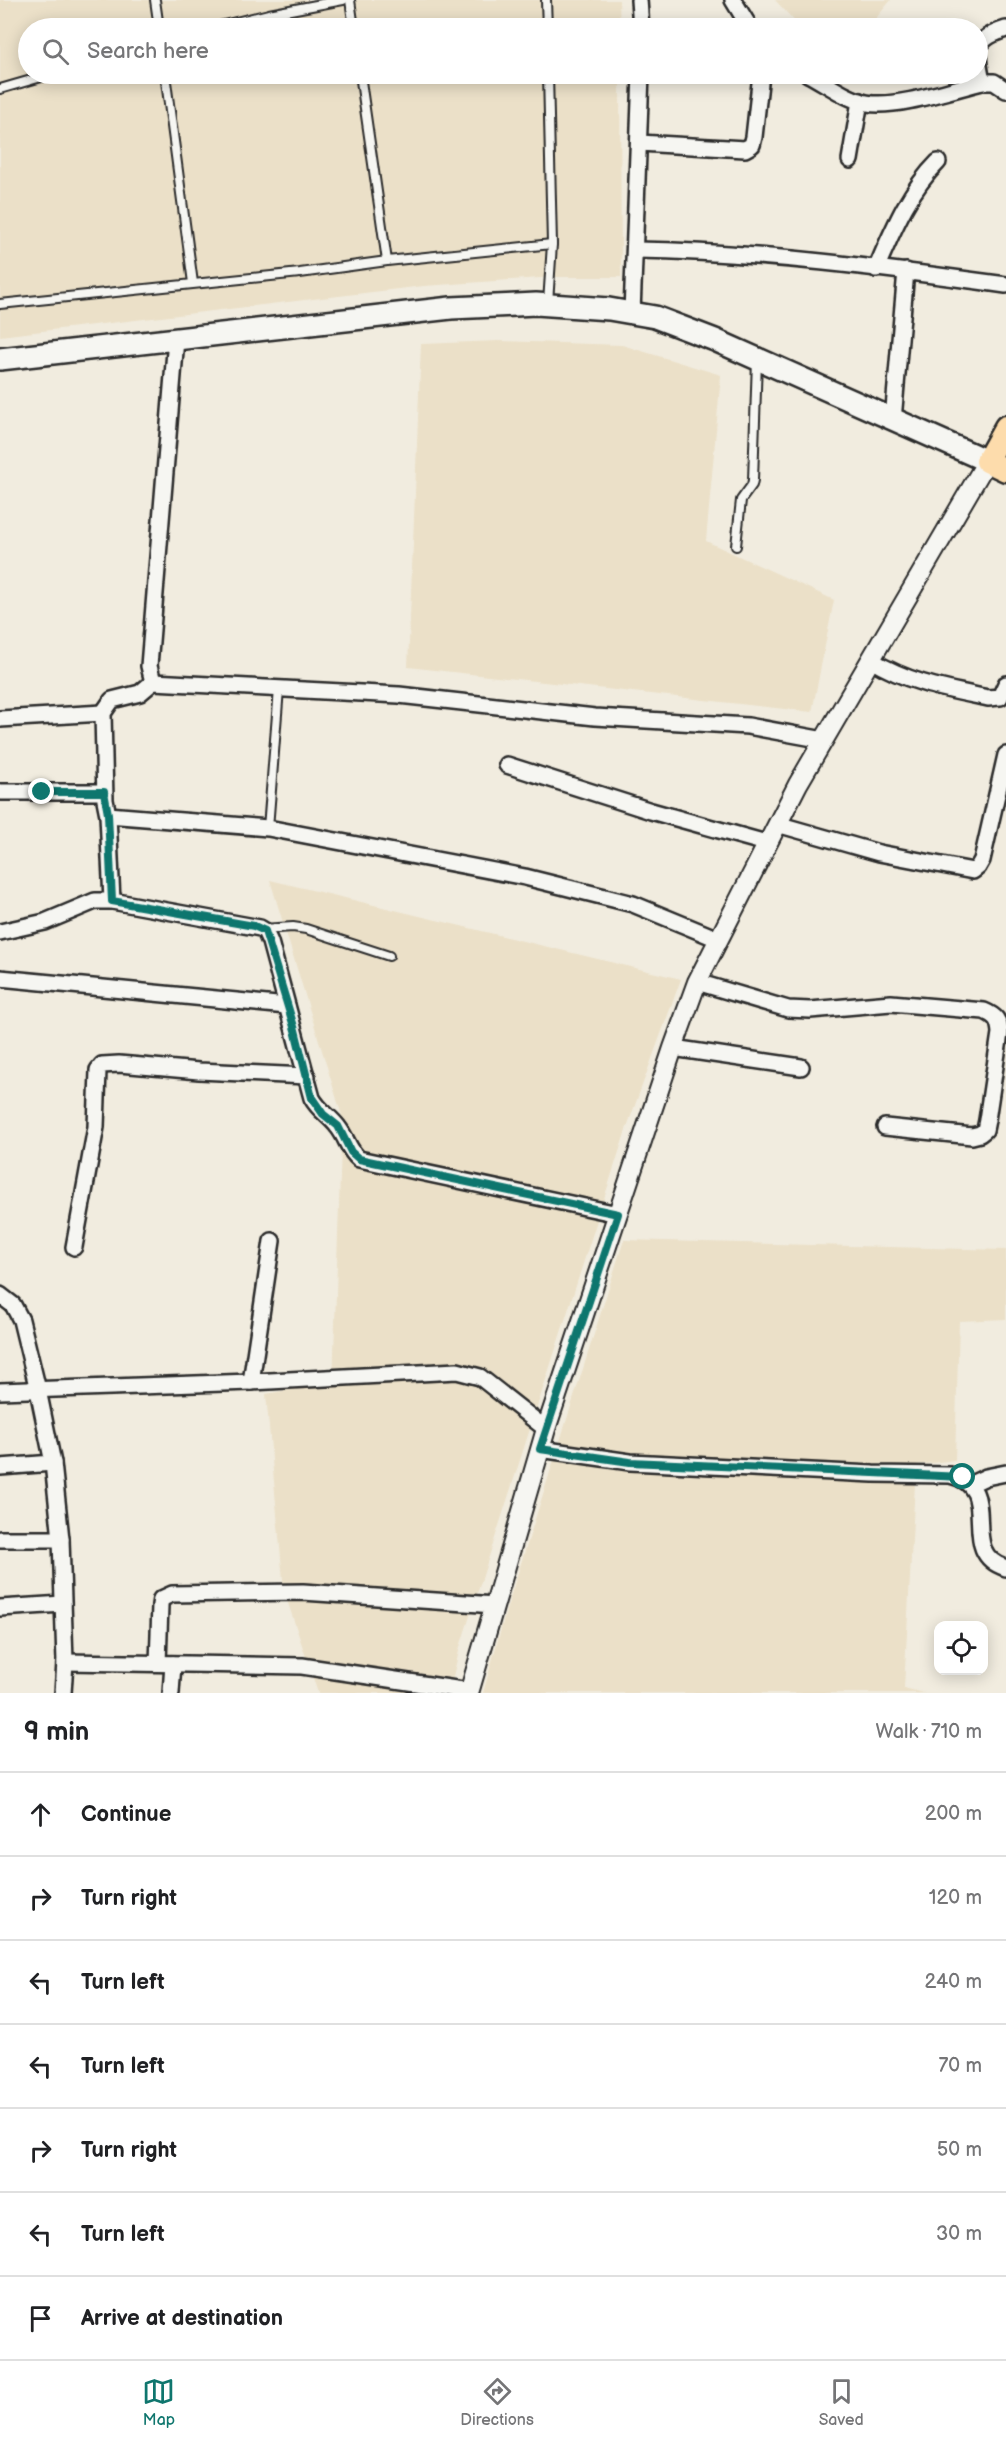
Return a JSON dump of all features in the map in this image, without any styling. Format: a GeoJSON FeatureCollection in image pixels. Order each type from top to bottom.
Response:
{"type":"FeatureCollection","features":[{"type":"Feature","properties":{"kind":"main road"},"geometry":{"type":"LineString","coordinates":[[0,359],[451,308],[548,305],[609,309],[665,321],[757,359],[1001,467],[1006,427]]}},
{"type":"Feature","properties":{"kind":"street"},"geometry":{"type":"LineString","coordinates":[[639,0],[640,18]]}},
{"type":"Feature","properties":{"kind":"street"},"geometry":{"type":"LineString","coordinates":[[733,0],[744,18]]}},
{"type":"Feature","properties":{"kind":"street"},"geometry":{"type":"LineString","coordinates":[[988,37],[1006,29]]}},
{"type":"Feature","properties":{"kind":"street"},"geometry":{"type":"LineString","coordinates":[[988,82],[994,82],[1006,90]]}},
{"type":"Feature","properties":{"kind":"street"},"geometry":{"type":"LineString","coordinates":[[632,313],[641,84]]}},
{"type":"Feature","properties":{"kind":"street"},"geometry":{"type":"LineString","coordinates":[[639,143],[745,149],[752,145],[754,137],[760,84]]}},
{"type":"Feature","properties":{"kind":"street"},"geometry":{"type":"LineString","coordinates":[[827,84],[860,101],[876,104],[893,103],[974,84]]}},
{"type":"Feature","properties":{"kind":"street"},"geometry":{"type":"LineString","coordinates":[[850,160],[860,101]]}},
{"type":"Feature","properties":{"kind":"street"},"geometry":{"type":"LineString","coordinates":[[876,268],[912,194],[924,176],[938,162]]}},
{"type":"Feature","properties":{"kind":"street"},"geometry":{"type":"LineString","coordinates":[[636,250],[702,251],[906,271],[1006,285]]}},
{"type":"Feature","properties":{"kind":"street"},"geometry":{"type":"LineString","coordinates":[[893,420],[906,271]]}},
{"type":"Feature","properties":{"kind":"street"},"geometry":{"type":"LineString","coordinates":[[153,682],[149,666],[176,339]]}},
{"type":"Feature","properties":{"kind":"street"},"geometry":{"type":"LineString","coordinates":[[65,1662],[302,1666],[469,1692],[546,1429],[697,982],[766,843],[871,660],[1001,467]]}},
{"type":"Feature","properties":{"kind":"street"},"geometry":{"type":"LineString","coordinates":[[871,660],[892,673],[918,683],[988,698],[1004,693]]}},
{"type":"Feature","properties":{"kind":"street"},"geometry":{"type":"LineString","coordinates":[[112,901],[108,814],[104,792],[103,713],[112,700],[140,693],[153,682],[399,695],[595,717],[748,726],[824,740]]}},
{"type":"Feature","properties":{"kind":"street"},"geometry":{"type":"LineString","coordinates":[[0,719],[103,713]]}},
{"type":"Feature","properties":{"kind":"street"},"geometry":{"type":"LineString","coordinates":[[777,824],[879,853],[973,871],[982,860],[1006,755]]}},
{"type":"Feature","properties":{"kind":"street"},"geometry":{"type":"LineString","coordinates":[[507,765],[651,811],[766,843]]}},
{"type":"Feature","properties":{"kind":"street"},"geometry":{"type":"LineString","coordinates":[[0,792],[104,792]]}},
{"type":"Feature","properties":{"kind":"street"},"geometry":{"type":"LineString","coordinates":[[108,814],[268,828],[525,877],[633,904],[718,939]]}},
{"type":"Feature","properties":{"kind":"street"},"geometry":{"type":"LineString","coordinates":[[0,932],[45,922],[95,901],[112,901],[262,929],[270,942],[316,1106],[338,1126],[351,1152],[359,1159],[618,1214]]}},
{"type":"Feature","properties":{"kind":"street"},"geometry":{"type":"LineString","coordinates":[[0,978],[287,1006]]}},
{"type":"Feature","properties":{"kind":"street"},"geometry":{"type":"LineString","coordinates":[[697,982],[788,1009],[810,1010],[891,1003],[984,1011],[994,1015],[999,1022],[1000,1033],[985,1130],[972,1136],[885,1127]]}},
{"type":"Feature","properties":{"kind":"street"},"geometry":{"type":"LineString","coordinates":[[673,1048],[801,1067]]}},
{"type":"Feature","properties":{"kind":"street"},"geometry":{"type":"LineString","coordinates":[[74,1246],[96,1127],[98,1070],[102,1065],[119,1064],[199,1071],[307,1076]]}},
{"type":"Feature","properties":{"kind":"street"},"geometry":{"type":"LineString","coordinates":[[251,1383],[272,1241]]}},
{"type":"Feature","properties":{"kind":"street"},"geometry":{"type":"LineString","coordinates":[[1,1297],[17,1310],[38,1389],[53,1463],[61,1539],[65,1662],[63,1693]]}},
{"type":"Feature","properties":{"kind":"street"},"geometry":{"type":"LineString","coordinates":[[0,1391],[251,1383],[457,1371],[480,1377],[546,1429]]}},
{"type":"Feature","properties":{"kind":"street"},"geometry":{"type":"LineString","coordinates":[[540,1449],[630,1462],[963,1477],[973,1483],[982,1495],[984,1550],[987,1558],[994,1564],[1006,1568]]}},
{"type":"Feature","properties":{"kind":"street"},"geometry":{"type":"LineString","coordinates":[[0,1467],[53,1463]]}},
{"type":"Feature","properties":{"kind":"street"},"geometry":{"type":"LineString","coordinates":[[973,1483],[986,1477],[1006,1473]]}},
{"type":"Feature","properties":{"kind":"street"},"geometry":{"type":"LineString","coordinates":[[0,1539],[61,1539]]}},
{"type":"Feature","properties":{"kind":"street"},"geometry":{"type":"LineString","coordinates":[[171,1693],[160,1605],[161,1599],[172,1594],[303,1592],[495,1605]]}},
{"type":"Feature","properties":{"kind":"street"},"geometry":{"type":"LineString","coordinates":[[0,1608],[63,1604]]}},
{"type":"Feature","properties":{"kind":"lane"},"geometry":{"type":"LineString","coordinates":[[155,0],[158,18]]}},
{"type":"Feature","properties":{"kind":"lane"},"geometry":{"type":"LineString","coordinates":[[252,18],[343,0]]}},
{"type":"Feature","properties":{"kind":"lane"},"geometry":{"type":"LineString","coordinates":[[351,0],[353,18]]}},
{"type":"Feature","properties":{"kind":"lane"},"geometry":{"type":"LineString","coordinates":[[546,0],[547,18]]}},
{"type":"Feature","properties":{"kind":"lane"},"geometry":{"type":"LineString","coordinates":[[0,89],[18,84]]}},
{"type":"Feature","properties":{"kind":"lane"},"geometry":{"type":"LineString","coordinates":[[166,84],[193,283]]}},
{"type":"Feature","properties":{"kind":"lane"},"geometry":{"type":"LineString","coordinates":[[361,84],[387,261]]}},
{"type":"Feature","properties":{"kind":"lane"},"geometry":{"type":"LineString","coordinates":[[548,84],[552,244],[548,305]]}},
{"type":"Feature","properties":{"kind":"lane"},"geometry":{"type":"LineString","coordinates":[[0,304],[552,244]]}},
{"type":"Feature","properties":{"kind":"lane"},"geometry":{"type":"LineString","coordinates":[[736,546],[741,500],[753,480],[757,359]]}},
{"type":"Feature","properties":{"kind":"lane"},"geometry":{"type":"LineString","coordinates":[[268,828],[279,689]]}},
{"type":"Feature","properties":{"kind":"lane"},"geometry":{"type":"LineString","coordinates":[[262,929],[277,927],[306,929],[389,956]]}},
{"type":"Feature","properties":{"kind":"shaded area"},"geometry":{"type":"Polygon","coordinates":[[[0,0],[619,0],[620,18],[18,18],[18,84],[620,84],[621,277],[554,277],[424,286],[0,336],[0,0]]]}},
{"type":"Feature","properties":{"kind":"shaded area"},"geometry":{"type":"Polygon","coordinates":[[[775,0],[891,0],[876,18],[792,18],[775,0]]]}},
{"type":"Feature","properties":{"kind":"shaded area"},"geometry":{"type":"Polygon","coordinates":[[[498,341],[622,345],[721,375],[706,541],[834,600],[812,712],[408,667],[421,344],[498,341]]]}},
{"type":"Feature","properties":{"kind":"shaded area"},"geometry":{"type":"Polygon","coordinates":[[[270,880],[681,979],[627,1127],[460,1647],[449,1693],[318,1693],[284,1591],[266,1394],[333,1382],[342,1116],[270,880]]]}},
{"type":"Feature","properties":{"kind":"shaded area"},"geometry":{"type":"Polygon","coordinates":[[[624,1240],[1006,1250],[1006,1319],[959,1321],[955,1460],[916,1465],[904,1688],[924,1693],[483,1693],[508,1604],[624,1240]]]}},
{"type":"Feature","properties":{"kind":"route"},"geometry":{"type":"LineString","coordinates":[[42,792],[104,792],[108,814],[112,901],[254,926],[265,931],[295,1030],[312,1098],[323,1114],[338,1126],[351,1152],[359,1159],[618,1214],[540,1449],[630,1462],[963,1477]]}}]}
